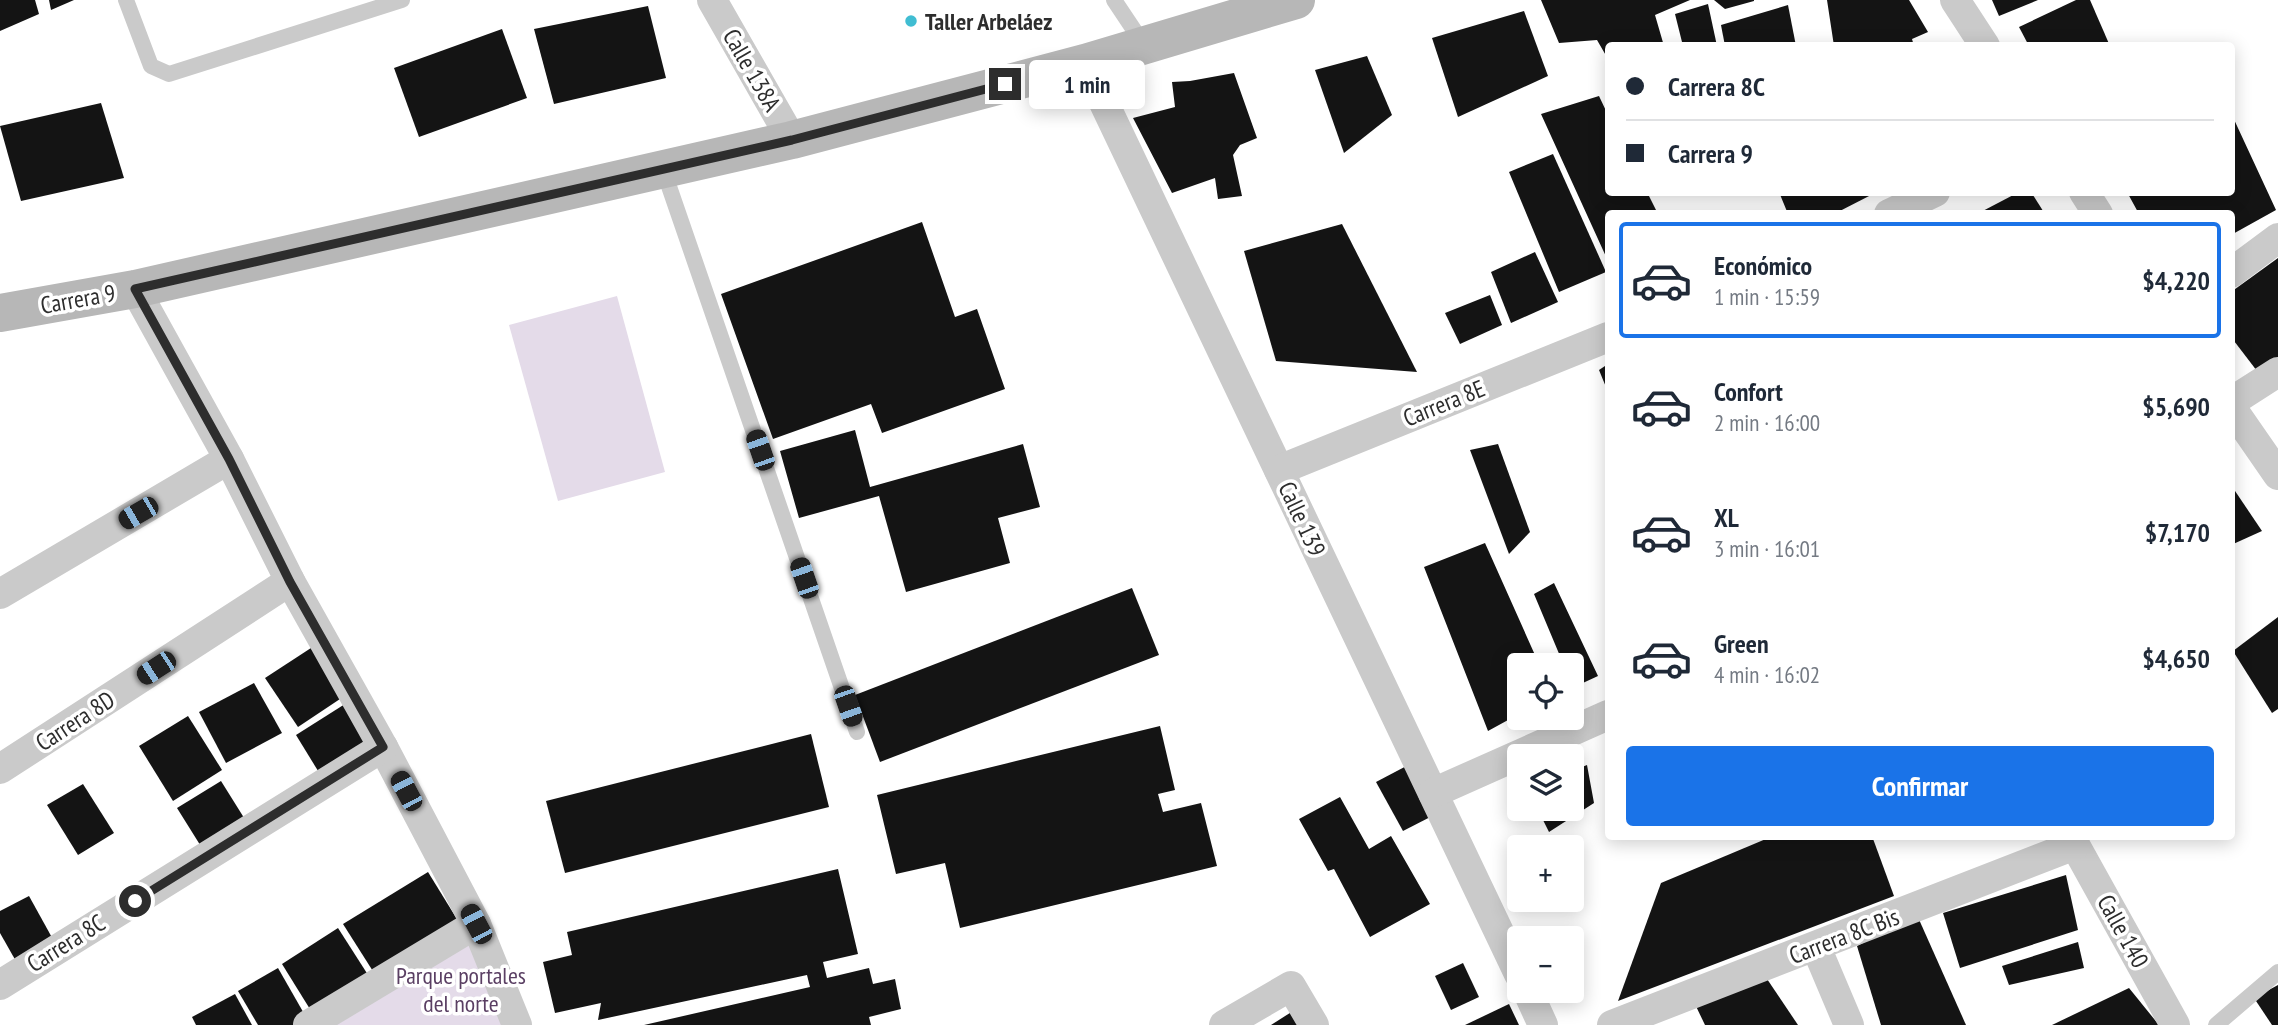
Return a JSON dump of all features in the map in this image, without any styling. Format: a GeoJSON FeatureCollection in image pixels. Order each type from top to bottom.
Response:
{"type":"FeatureCollection","features":[{"type":"Feature","properties":{"kind":"street","name":"Calle 138A"},"geometry":{"type":"LineString","coordinates":[[712,0],[792,140]]}},
{"type":"Feature","properties":{"kind":"street","name":"Carrera 9"},"geometry":{"type":"LineString","coordinates":[[0,313],[135,289],[792,140],[1085,63],[1296,0]]}},
{"type":"Feature","properties":{"kind":"street"},"geometry":{"type":"LineString","coordinates":[[1955,0],[1982,42]]}},
{"type":"Feature","properties":{"kind":"street","name":"Calle 139"},"geometry":{"type":"LineString","coordinates":[[1085,63],[1507,950]]}},
{"type":"Feature","properties":{"kind":"street"},"geometry":{"type":"LineString","coordinates":[[1898,210],[1927,196]]}},
{"type":"Feature","properties":{"kind":"street"},"geometry":{"type":"LineString","coordinates":[[2235,270],[2278,238]]}},
{"type":"Feature","properties":{"kind":"street"},"geometry":{"type":"LineString","coordinates":[[135,289],[229,459],[290,582],[383,747],[476,924],[517,1025]]}},
{"type":"Feature","properties":{"kind":"street","name":"Carrera 8E"},"geometry":{"type":"LineString","coordinates":[[1279,470],[1605,338]]}},
{"type":"Feature","properties":{"kind":"street"},"geometry":{"type":"LineString","coordinates":[[2235,399],[2278,372]]}},
{"type":"Feature","properties":{"kind":"street"},"geometry":{"type":"LineString","coordinates":[[2240,436],[2278,475]]}},
{"type":"Feature","properties":{"kind":"street"},"geometry":{"type":"LineString","coordinates":[[0,594],[229,459]]}},
{"type":"Feature","properties":{"kind":"street","name":"Carrera 8D"},"geometry":{"type":"LineString","coordinates":[[0,769],[290,582]]}},
{"type":"Feature","properties":{"kind":"street"},"geometry":{"type":"LineString","coordinates":[[1433,793],[1605,716]]}},
{"type":"Feature","properties":{"kind":"street","name":"Carrera 8C"},"geometry":{"type":"LineString","coordinates":[[0,985],[383,747]]}},
{"type":"Feature","properties":{"kind":"street","name":"Carrera 8C Bis"},"geometry":{"type":"LineString","coordinates":[[1612,1025],[1816,947],[2073,841]]}},
{"type":"Feature","properties":{"kind":"street","name":"Calle 140"},"geometry":{"type":"LineString","coordinates":[[2073,841],[2175,1025]]}},
{"type":"Feature","properties":{"kind":"street"},"geometry":{"type":"LineString","coordinates":[[308,1025],[476,924]]}},
{"type":"Feature","properties":{"kind":"street"},"geometry":{"type":"LineString","coordinates":[[1816,947],[1849,1025]]}},
{"type":"Feature","properties":{"kind":"street"},"geometry":{"type":"LineString","coordinates":[[1224,1025],[1291,986],[1314,1025]]}},
{"type":"Feature","properties":{"kind":"street"},"geometry":{"type":"LineString","coordinates":[[1533,1003],[1543,1025]]}},
{"type":"Feature","properties":{"kind":"lane"},"geometry":{"type":"LineString","coordinates":[[126,0],[151,65],[169,74],[402,0]]}},
{"type":"Feature","properties":{"kind":"lane"},"geometry":{"type":"LineString","coordinates":[[1114,0],[1144,46]]}},
{"type":"Feature","properties":{"kind":"lane"},"geometry":{"type":"LineString","coordinates":[[663,169],[857,732]]}},
{"type":"Feature","properties":{"kind":"lane"},"geometry":{"type":"LineString","coordinates":[[2216,1025],[2278,972]]}},
{"type":"Feature","properties":{"kind":"green space"},"geometry":{"type":"Polygon","coordinates":[[[617,296],[665,472],[558,501],[509,325],[617,296]]]}},
{"type":"Feature","properties":{"kind":"green space","name":"Parque portales del norte"},"geometry":{"type":"Polygon","coordinates":[[[478,936],[516,1025],[328,1025],[478,936]]]}},
{"type":"Feature","properties":{"kind":"building"},"geometry":{"type":"Polygon","coordinates":[[[0,0],[35,0],[39,14],[0,31],[0,0]]]}},
{"type":"Feature","properties":{"kind":"building"},"geometry":{"type":"Polygon","coordinates":[[[49,0],[74,0],[51,10],[49,0]]]}},
{"type":"Feature","properties":{"kind":"building"},"geometry":{"type":"Polygon","coordinates":[[[1541,0],[1690,0],[1655,15],[1663,42],[1605,42],[1605,54],[1597,40],[1559,43],[1541,0]]]}},
{"type":"Feature","properties":{"kind":"building"},"geometry":{"type":"Polygon","coordinates":[[[1714,0],[1754,0],[1754,1],[1725,9],[1714,0]]]}},
{"type":"Feature","properties":{"kind":"building"},"geometry":{"type":"Polygon","coordinates":[[[1827,0],[1909,0],[1928,32],[1912,39],[1913,42],[1833,42],[1827,0]]]}},
{"type":"Feature","properties":{"kind":"building"},"geometry":{"type":"Polygon","coordinates":[[[1992,0],[2038,0],[1999,16],[1992,0]]]}},
{"type":"Feature","properties":{"kind":"building"},"geometry":{"type":"Polygon","coordinates":[[[2076,0],[2090,0],[2108,42],[2027,42],[2019,27],[2076,0]]]}},
{"type":"Feature","properties":{"kind":"building"},"geometry":{"type":"Polygon","coordinates":[[[1708,4],[1716,42],[1682,42],[1675,14],[1708,4]]]}},
{"type":"Feature","properties":{"kind":"building"},"geometry":{"type":"Polygon","coordinates":[[[1788,5],[1795,42],[1724,42],[1721,25],[1788,5]]]}},
{"type":"Feature","properties":{"kind":"building"},"geometry":{"type":"Polygon","coordinates":[[[648,6],[666,78],[554,104],[534,29],[648,6]]]}},
{"type":"Feature","properties":{"kind":"building"},"geometry":{"type":"Polygon","coordinates":[[[1524,11],[1548,76],[1458,117],[1432,38],[1524,11]]]}},
{"type":"Feature","properties":{"kind":"building"},"geometry":{"type":"Polygon","coordinates":[[[502,29],[527,98],[419,137],[394,68],[502,29]]]}},
{"type":"Feature","properties":{"kind":"building"},"geometry":{"type":"Polygon","coordinates":[[[1367,56],[1392,115],[1344,153],[1315,70],[1367,56]]]}},
{"type":"Feature","properties":{"kind":"building"},"geometry":{"type":"Polygon","coordinates":[[[1234,73],[1257,138],[1240,145],[1233,155],[1242,196],[1218,199],[1215,178],[1172,193],[1133,118],[1175,107],[1172,82],[1234,73]]]}},
{"type":"Feature","properties":{"kind":"building"},"geometry":{"type":"Polygon","coordinates":[[[1599,96],[1605,109],[1605,196],[1649,196],[1656,210],[1605,210],[1605,254],[1541,114],[1599,96]]]}},
{"type":"Feature","properties":{"kind":"building"},"geometry":{"type":"Polygon","coordinates":[[[101,103],[124,178],[21,201],[0,126],[101,103]]]}},
{"type":"Feature","properties":{"kind":"building"},"geometry":{"type":"Polygon","coordinates":[[[2235,122],[2276,210],[2235,233],[2235,210],[2137,210],[2129,196],[2235,196],[2235,122]]]}},
{"type":"Feature","properties":{"kind":"building"},"geometry":{"type":"Polygon","coordinates":[[[1553,154],[1605,272],[1559,292],[1509,172],[1553,154]]]}},
{"type":"Feature","properties":{"kind":"building"},"geometry":{"type":"Polygon","coordinates":[[[1781,196],[1869,196],[1842,210],[1786,210],[1781,196]]]}},
{"type":"Feature","properties":{"kind":"building"},"geometry":{"type":"Polygon","coordinates":[[[2011,196],[2034,196],[2042,210],[1985,210],[2011,196]]]}},
{"type":"Feature","properties":{"kind":"building"},"geometry":{"type":"Polygon","coordinates":[[[922,222],[955,317],[977,309],[1005,389],[882,433],[871,404],[773,439],[721,294],[922,222]]]}},
{"type":"Feature","properties":{"kind":"building"},"geometry":{"type":"Polygon","coordinates":[[[1342,224],[1417,372],[1276,361],[1244,251],[1342,224]]]}},
{"type":"Feature","properties":{"kind":"building"},"geometry":{"type":"Polygon","coordinates":[[[1535,252],[1558,302],[1511,323],[1491,272],[1535,252]]]}},
{"type":"Feature","properties":{"kind":"building"},"geometry":{"type":"Polygon","coordinates":[[[2278,258],[2278,357],[2257,371],[2235,342],[2235,289],[2278,258]]]}},
{"type":"Feature","properties":{"kind":"building"},"geometry":{"type":"Polygon","coordinates":[[[1490,295],[1502,325],[1460,344],[1445,313],[1490,295]]]}},
{"type":"Feature","properties":{"kind":"building"},"geometry":{"type":"Polygon","coordinates":[[[1605,366],[1605,385],[1599,370],[1605,366]]]}},
{"type":"Feature","properties":{"kind":"building"},"geometry":{"type":"Polygon","coordinates":[[[855,430],[870,487],[1023,444],[1040,507],[998,518],[1010,563],[906,592],[879,496],[799,518],[780,451],[855,430]]]}},
{"type":"Feature","properties":{"kind":"building"},"geometry":{"type":"Polygon","coordinates":[[[1498,444],[1530,532],[1509,554],[1470,450],[1498,444]]]}},
{"type":"Feature","properties":{"kind":"building"},"geometry":{"type":"Polygon","coordinates":[[[2235,491],[2262,531],[2235,543],[2235,491]]]}},
{"type":"Feature","properties":{"kind":"building"},"geometry":{"type":"Polygon","coordinates":[[[1485,543],[1534,653],[1507,653],[1507,721],[1488,731],[1424,567],[1485,543]]]}},
{"type":"Feature","properties":{"kind":"building"},"geometry":{"type":"Polygon","coordinates":[[[1554,583],[1598,676],[1584,682],[1584,653],[1559,653],[1534,594],[1554,583]]]}},
{"type":"Feature","properties":{"kind":"building"},"geometry":{"type":"Polygon","coordinates":[[[1132,588],[1159,655],[880,762],[855,695],[1132,588]]]}},
{"type":"Feature","properties":{"kind":"building"},"geometry":{"type":"Polygon","coordinates":[[[2278,617],[2278,709],[2272,713],[2235,654],[2235,649],[2278,617]]]}},
{"type":"Feature","properties":{"kind":"building"},"geometry":{"type":"Polygon","coordinates":[[[311,648],[343,697],[298,727],[265,678],[311,648]]]}},
{"type":"Feature","properties":{"kind":"building"},"geometry":{"type":"Polygon","coordinates":[[[254,683],[282,733],[226,763],[199,712],[254,683]]]}},
{"type":"Feature","properties":{"kind":"building"},"geometry":{"type":"Polygon","coordinates":[[[345,704],[372,749],[323,779],[296,735],[345,704]]]}},
{"type":"Feature","properties":{"kind":"building"},"geometry":{"type":"Polygon","coordinates":[[[188,716],[222,770],[173,801],[139,746],[188,716]]]}},
{"type":"Feature","properties":{"kind":"building"},"geometry":{"type":"Polygon","coordinates":[[[1160,726],[1175,790],[1158,794],[1163,812],[1201,803],[1217,866],[960,928],[945,863],[896,874],[877,795],[1160,726]]]}},
{"type":"Feature","properties":{"kind":"building"},"geometry":{"type":"Polygon","coordinates":[[[811,734],[829,807],[565,873],[546,801],[811,734]]]}},
{"type":"Feature","properties":{"kind":"building"},"geometry":{"type":"Polygon","coordinates":[[[1414,762],[1440,812],[1403,831],[1376,782],[1414,762]]]}},
{"type":"Feature","properties":{"kind":"building"},"geometry":{"type":"Polygon","coordinates":[[[1587,765],[1594,803],[1584,809],[1584,766],[1587,765]]]}},
{"type":"Feature","properties":{"kind":"building"},"geometry":{"type":"Polygon","coordinates":[[[221,781],[246,821],[202,848],[177,808],[221,781]]]}},
{"type":"Feature","properties":{"kind":"building"},"geometry":{"type":"Polygon","coordinates":[[[83,784],[114,833],[78,855],[47,805],[83,784]]]}},
{"type":"Feature","properties":{"kind":"building"},"geometry":{"type":"Polygon","coordinates":[[[1340,797],[1369,849],[1391,836],[1430,904],[1370,937],[1334,869],[1328,871],[1299,819],[1340,797]]]}},
{"type":"Feature","properties":{"kind":"building"},"geometry":{"type":"Polygon","coordinates":[[[1544,821],[1566,821],[1549,832],[1544,821]]]}},
{"type":"Feature","properties":{"kind":"building"},"geometry":{"type":"Polygon","coordinates":[[[1763,840],[1873,840],[1894,896],[1618,1001],[1661,883],[1763,840]]]}},
{"type":"Feature","properties":{"kind":"building"},"geometry":{"type":"Polygon","coordinates":[[[838,869],[858,954],[823,962],[827,978],[869,968],[873,984],[895,979],[901,1009],[869,1017],[871,1025],[644,1025],[810,987],[807,975],[598,1020],[601,1003],[555,1013],[543,962],[572,955],[567,932],[838,869]]]}},
{"type":"Feature","properties":{"kind":"building"},"geometry":{"type":"Polygon","coordinates":[[[428,872],[460,924],[376,976],[343,924],[428,872]]]}},
{"type":"Feature","properties":{"kind":"building"},"geometry":{"type":"Polygon","coordinates":[[[2066,875],[2078,930],[1960,968],[1943,913],[2066,875]]]}},
{"type":"Feature","properties":{"kind":"building"},"geometry":{"type":"Polygon","coordinates":[[[29,896],[55,943],[17,963],[0,933],[0,911],[29,896]]]}},
{"type":"Feature","properties":{"kind":"building"},"geometry":{"type":"Polygon","coordinates":[[[1917,915],[1966,1025],[1881,1025],[1857,946],[1917,915]]]}},
{"type":"Feature","properties":{"kind":"building"},"geometry":{"type":"Polygon","coordinates":[[[338,928],[370,978],[313,1014],[282,964],[338,928]]]}},
{"type":"Feature","properties":{"kind":"building"},"geometry":{"type":"Polygon","coordinates":[[[2078,942],[2084,968],[2009,985],[2002,966],[2078,942]]]}},
{"type":"Feature","properties":{"kind":"building"},"geometry":{"type":"Polygon","coordinates":[[[1463,963],[1479,997],[1451,1010],[1435,976],[1463,963]]]}},
{"type":"Feature","properties":{"kind":"building"},"geometry":{"type":"Polygon","coordinates":[[[278,968],[306,1017],[293,1025],[258,1025],[238,991],[278,968]]]}},
{"type":"Feature","properties":{"kind":"building"},"geometry":{"type":"Polygon","coordinates":[[[1761,970],[1798,1025],[1705,1025],[1693,1000],[1761,970]]]}},
{"type":"Feature","properties":{"kind":"building"},"geometry":{"type":"Polygon","coordinates":[[[2278,985],[2278,1025],[2272,1025],[2254,998],[2278,985]]]}},
{"type":"Feature","properties":{"kind":"building"},"geometry":{"type":"Polygon","coordinates":[[[2129,988],[2159,1025],[2052,1025],[2129,988]]]}},
{"type":"Feature","properties":{"kind":"building"},"geometry":{"type":"Polygon","coordinates":[[[235,994],[252,1025],[196,1025],[192,1017],[235,994]]]}},
{"type":"Feature","properties":{"kind":"building"},"geometry":{"type":"Polygon","coordinates":[[[1509,1004],[1519,1025],[1465,1025],[1509,1004]]]}},
{"type":"Feature","properties":{"kind":"building"},"geometry":{"type":"Polygon","coordinates":[[[1293,1011],[1302,1025],[1271,1025],[1293,1011]]]}},
{"type":"Feature","properties":{"kind":"place","name":"Taller Arbeláez"},"geometry":{"type":"Point","coordinates":[911,21]}},
{"type":"Feature","properties":{"kind":"route"},"geometry":{"type":"LineString","coordinates":[[135,901],[383,747],[290,582],[229,459],[135,289],[792,140],[1005,84]]}}]}
